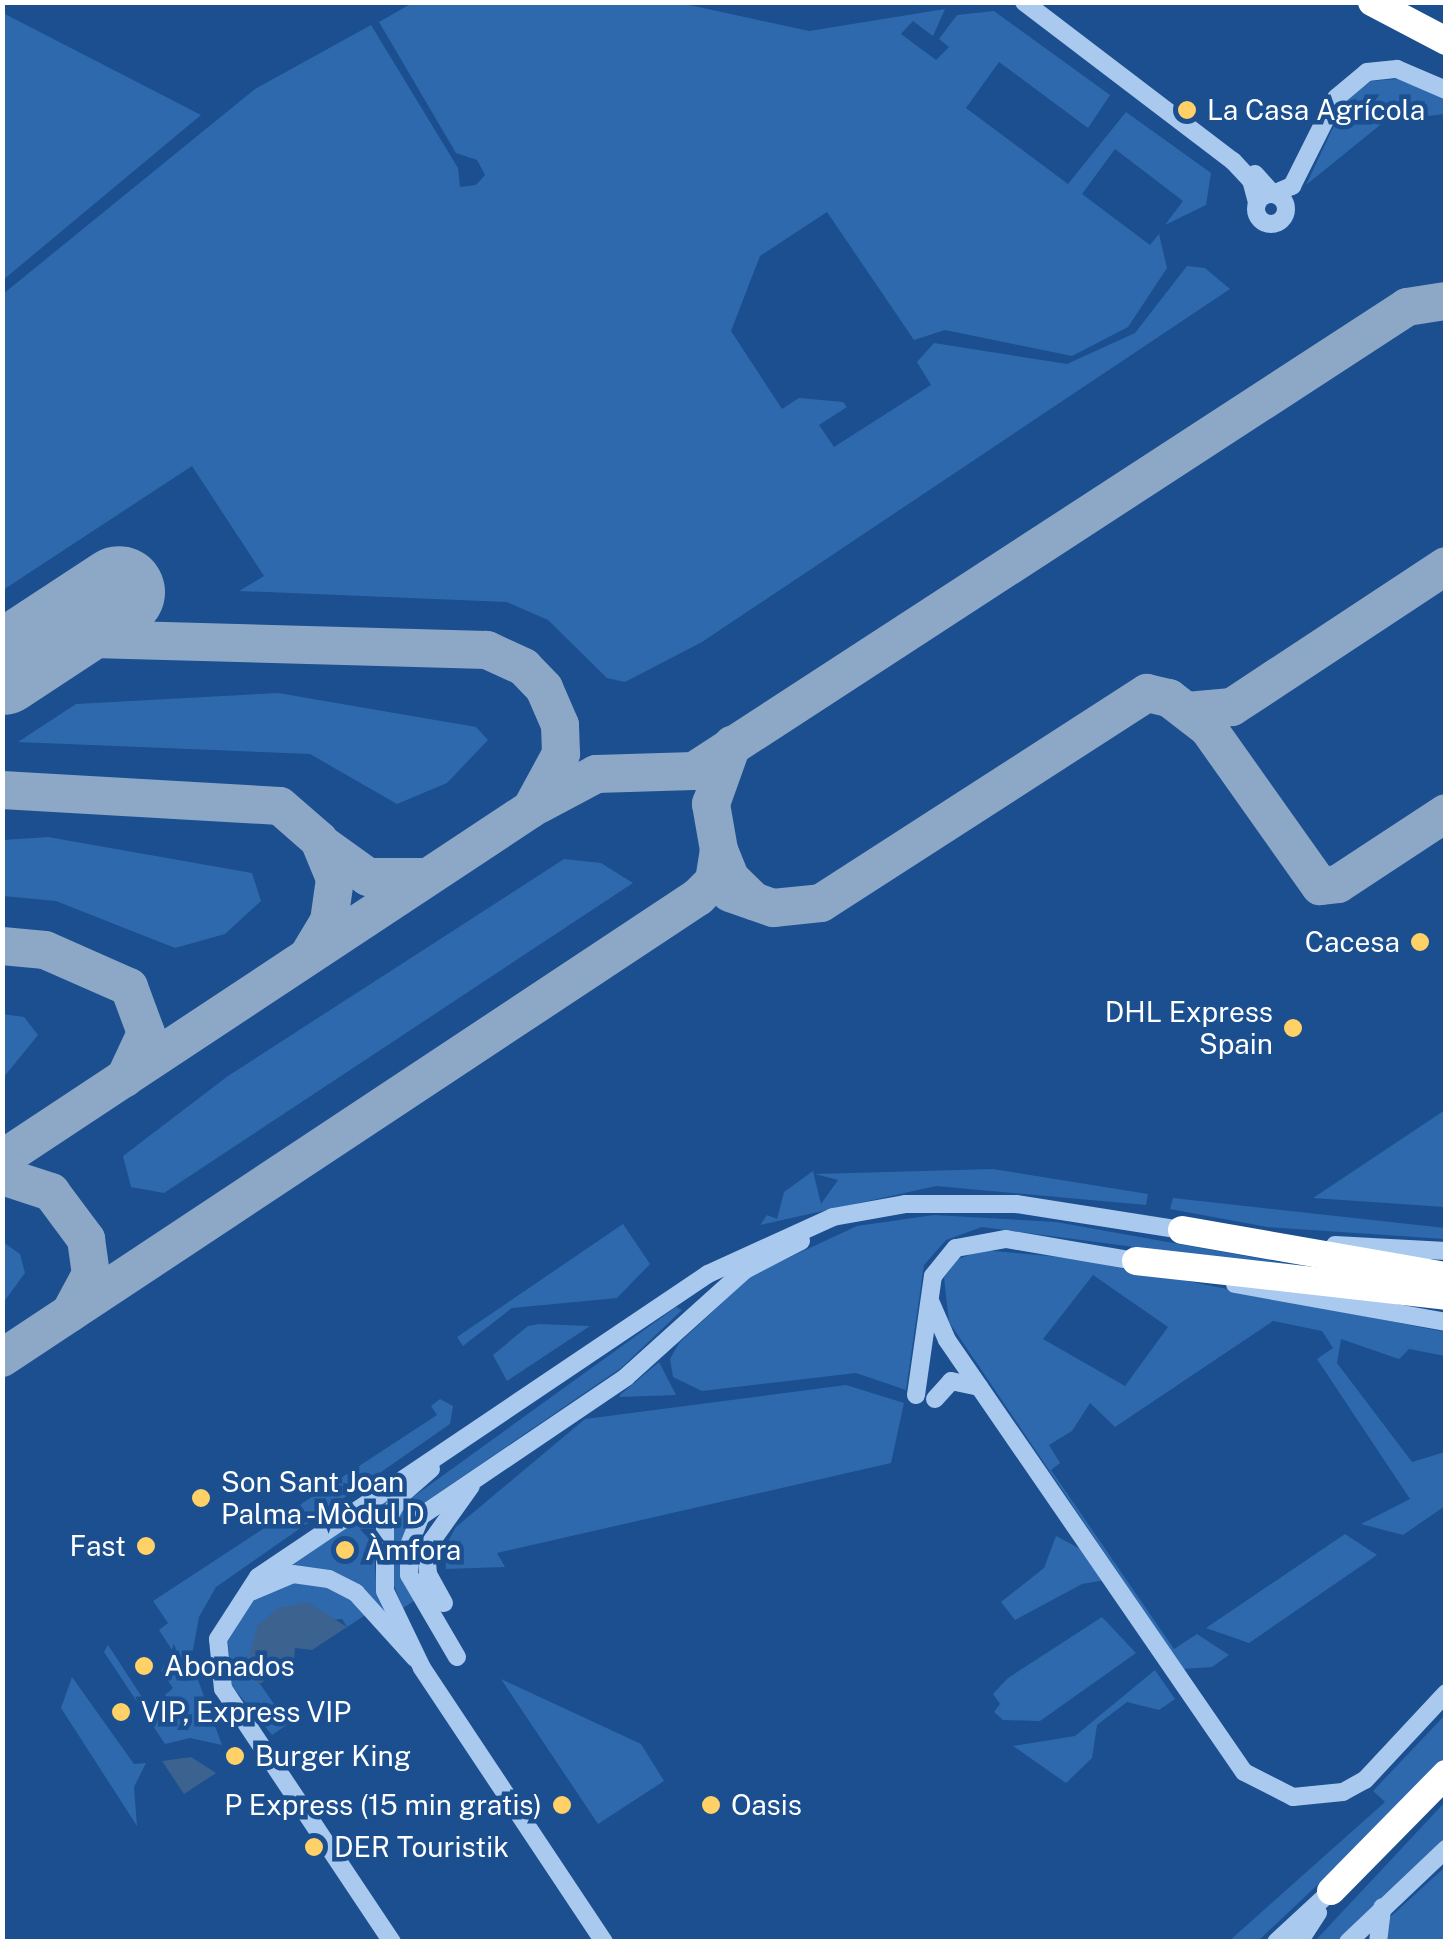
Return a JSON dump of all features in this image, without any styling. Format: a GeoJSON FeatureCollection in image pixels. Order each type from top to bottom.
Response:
{"type":"FeatureCollection","features":[{"type":"Feature","properties":{"kind":"highway"},"geometry":{"type":"LineString","coordinates":[[1372,2],[1446,40]]}},
{"type":"Feature","properties":{"kind":"highway"},"geometry":{"type":"LineString","coordinates":[[1182,1230],[1446,1276]]}},
{"type":"Feature","properties":{"kind":"highway"},"geometry":{"type":"LineString","coordinates":[[1136,1261],[1446,1296]]}},
{"type":"Feature","properties":{"kind":"highway"},"geometry":{"type":"LineString","coordinates":[[1332,1892],[1446,1774]]}},
{"type":"Feature","properties":{"kind":"street"},"geometry":{"type":"LineString","coordinates":[[1024,2],[1233,161],[1265,198],[1292,186],[1336,98],[1360,76],[1397,69],[1446,90]]}},
{"type":"Feature","properties":{"kind":"street"},"geometry":{"type":"LineString","coordinates":[[392,1942],[223,1689],[218,1639],[235,1604],[273,1564],[500,1411],[723,1265],[833,1216],[906,1204],[1016,1204],[1182,1230],[1446,1250]]}},
{"type":"Feature","properties":{"kind":"street"},"geometry":{"type":"LineString","coordinates":[[416,1658],[432,1637],[453,1650],[412,1584],[409,1544],[427,1509],[626,1377],[745,1270],[816,1234],[833,1216]]}},
{"type":"Feature","properties":{"kind":"street"},"geometry":{"type":"LineString","coordinates":[[916,1395],[941,1262],[977,1240],[1055,1244],[1326,1305],[1446,1322]]}},
{"type":"Feature","properties":{"kind":"street"},"geometry":{"type":"LineString","coordinates":[[931,1304],[979,1386],[1224,1750],[1265,1787],[1304,1798],[1356,1786],[1446,1693]]}},
{"type":"Feature","properties":{"kind":"street"},"geometry":{"type":"LineString","coordinates":[[935,1399],[950,1382],[979,1386]]}},
{"type":"Feature","properties":{"kind":"street"},"geometry":{"type":"LineString","coordinates":[[416,1658],[382,1580],[385,1524],[408,1488],[500,1411]]}},
{"type":"Feature","properties":{"kind":"street"},"geometry":{"type":"LineString","coordinates":[[444,1603],[428,1574],[428,1542],[481,1474]]}},
{"type":"Feature","properties":{"kind":"street"},"geometry":{"type":"LineString","coordinates":[[235,1604],[280,1577],[330,1579],[356,1594],[416,1658],[604,1942]]}},
{"type":"Feature","properties":{"kind":"street"},"geometry":{"type":"LineString","coordinates":[[1348,1942],[1446,1850]]}},
{"type":"Feature","properties":{"kind":"street"},"geometry":{"type":"LineString","coordinates":[[1276,1942],[1332,1892]]}},
{"type":"Feature","properties":{"kind":"street"},"geometry":{"type":"LineString","coordinates":[[1298,1942],[1332,1892]]}},
{"type":"Feature","properties":{"kind":"street"},"geometry":{"type":"LineString","coordinates":[[1378,1942],[1382,1907]]}},
{"type":"Feature","properties":{"kind":"shaded area"},"geometry":{"type":"Polygon","coordinates":[[[414,2],[680,3],[809,31],[945,9],[933,36],[913,21],[901,34],[936,60],[949,47],[939,39],[957,15],[994,11],[1110,95],[1088,128],[999,62],[966,108],[1068,184],[1126,112],[1211,173],[1206,205],[1165,225],[1183,201],[1115,149],[1082,194],[1150,245],[1159,234],[1167,268],[1128,327],[1072,356],[945,330],[914,340],[827,212],[760,256],[731,331],[782,409],[799,398],[843,402],[847,407],[819,425],[834,447],[931,385],[917,362],[934,343],[1067,364],[1135,333],[1187,266],[1205,268],[1230,289],[702,642],[625,682],[607,678],[548,620],[507,602],[239,591],[264,576],[192,466],[3,590],[3,294],[255,89],[371,25],[458,168],[460,187],[476,185],[485,175],[477,160],[456,153],[379,22],[414,2]]]}},
{"type":"Feature","properties":{"kind":"shaded area"},"geometry":{"type":"Polygon","coordinates":[[[3,13],[201,115],[2,280],[3,13]]]}},
{"type":"Feature","properties":{"kind":"shaded area"},"geometry":{"type":"Polygon","coordinates":[[[1397,79],[1445,98],[1445,114],[1385,121],[1306,185],[1346,100],[1371,81],[1397,79]]]}},
{"type":"Feature","properties":{"kind":"shaded area"},"geometry":{"type":"Polygon","coordinates":[[[278,693],[476,727],[488,740],[447,783],[397,804],[310,754],[18,742],[76,704],[278,693]]]}},
{"type":"Feature","properties":{"kind":"shaded area"},"geometry":{"type":"Polygon","coordinates":[[[48,837],[252,873],[261,901],[225,934],[175,948],[56,901],[3,896],[3,840],[48,837]]]}},
{"type":"Feature","properties":{"kind":"shaded area"},"geometry":{"type":"Polygon","coordinates":[[[564,859],[601,863],[633,883],[164,1193],[131,1187],[123,1156],[228,1076],[564,859]]]}},
{"type":"Feature","properties":{"kind":"shaded area"},"geometry":{"type":"Polygon","coordinates":[[[3,1014],[24,1017],[38,1035],[3,1078],[3,1014]]]}},
{"type":"Feature","properties":{"kind":"shaded area"},"geometry":{"type":"Polygon","coordinates":[[[1445,1110],[1445,1207],[1313,1198],[1445,1110]]]}},
{"type":"Feature","properties":{"kind":"shaded area"},"geometry":{"type":"Polygon","coordinates":[[[993,1169],[1148,1194],[1146,1205],[936,1186],[760,1225],[767,1215],[777,1219],[784,1192],[813,1171],[821,1204],[838,1180],[815,1174],[993,1169]]]}},
{"type":"Feature","properties":{"kind":"shaded area"},"geometry":{"type":"Polygon","coordinates":[[[1173,1198],[1445,1228],[1445,1239],[1267,1227],[1170,1209],[1173,1198]]]}},
{"type":"Feature","properties":{"kind":"shaded area"},"geometry":{"type":"Polygon","coordinates":[[[934,1215],[1056,1222],[1357,1276],[982,1227],[946,1240],[924,1265],[906,1390],[856,1373],[702,1391],[673,1377],[670,1359],[679,1343],[752,1275],[857,1226],[934,1215]]]}},
{"type":"Feature","properties":{"kind":"shaded area"},"geometry":{"type":"Polygon","coordinates":[[[623,1224],[650,1264],[617,1298],[512,1308],[463,1346],[457,1337],[623,1224]]]}},
{"type":"Feature","properties":{"kind":"shaded area"},"geometry":{"type":"Polygon","coordinates":[[[3,1242],[20,1254],[25,1273],[3,1303],[3,1242]]]}},
{"type":"Feature","properties":{"kind":"shaded area"},"geometry":{"type":"Polygon","coordinates":[[[983,1250],[1070,1258],[1445,1332],[1445,1356],[1409,1349],[1399,1359],[1341,1339],[1337,1363],[1412,1462],[1445,1452],[1445,1506],[1403,1535],[1361,1524],[1410,1499],[1317,1359],[1333,1348],[1322,1331],[1273,1321],[1115,1427],[1090,1403],[1072,1431],[1049,1445],[1060,1463],[1051,1470],[1174,1649],[1197,1634],[1229,1655],[1212,1667],[1183,1669],[949,1322],[944,1278],[958,1259],[983,1250]],[[1093,1275],[1043,1339],[1125,1386],[1168,1327],[1093,1275]]]}},
{"type":"Feature","properties":{"kind":"shaded area"},"geometry":{"type":"Polygon","coordinates":[[[676,1307],[682,1310],[621,1368],[418,1507],[402,1541],[414,1601],[403,1608],[389,1573],[393,1527],[406,1502],[676,1307]]]}},
{"type":"Feature","properties":{"kind":"shaded area"},"geometry":{"type":"Polygon","coordinates":[[[528,1326],[590,1326],[507,1381],[493,1355],[528,1326]]]}},
{"type":"Feature","properties":{"kind":"shaded area"},"geometry":{"type":"Polygon","coordinates":[[[659,1362],[676,1395],[620,1397],[620,1395],[659,1362]]]}},
{"type":"Feature","properties":{"kind":"shaded area"},"geometry":{"type":"Polygon","coordinates":[[[846,1385],[904,1403],[891,1463],[497,1553],[505,1567],[446,1569],[445,1547],[456,1527],[585,1419],[846,1385]]]}},
{"type":"Feature","properties":{"kind":"shaded area"},"geometry":{"type":"Polygon","coordinates":[[[440,1399],[453,1406],[450,1424],[216,1587],[199,1617],[191,1661],[222,1745],[190,1738],[165,1744],[104,1652],[108,1645],[153,1714],[170,1704],[165,1695],[173,1688],[161,1671],[172,1650],[159,1630],[168,1623],[153,1601],[437,1415],[431,1406],[440,1399]]]}},
{"type":"Feature","properties":{"kind":"shaded area"},"geometry":{"type":"Polygon","coordinates":[[[392,1495],[374,1551],[376,1582],[393,1616],[384,1622],[373,1604],[287,1565],[392,1495]]]}},
{"type":"Feature","properties":{"kind":"shaded area"},"geometry":{"type":"Polygon","coordinates":[[[1345,1534],[1377,1555],[1249,1643],[1206,1628],[1345,1534]]]}},
{"type":"Feature","properties":{"kind":"shaded area"},"geometry":{"type":"Polygon","coordinates":[[[1056,1536],[1086,1552],[1106,1580],[1082,1584],[1015,1620],[1001,1602],[1044,1568],[1056,1536]]]}},
{"type":"Feature","properties":{"kind":"shaded area"},"geometry":{"type":"Polygon","coordinates":[[[302,1579],[344,1592],[367,1614],[347,1627],[342,1619],[258,1625],[251,1671],[288,1724],[272,1735],[231,1685],[228,1641],[255,1596],[302,1579]]]}},
{"type":"Feature","properties":{"kind":"shaded area"},"geometry":{"type":"Polygon","coordinates":[[[308,1602],[347,1627],[312,1650],[295,1648],[294,1661],[258,1685],[249,1654],[258,1625],[278,1608],[308,1602]]]}},
{"type":"Feature","properties":{"kind":"shaded area"},"geometry":{"type":"Polygon","coordinates":[[[1102,1617],[1136,1653],[1040,1721],[1003,1720],[994,1712],[1000,1704],[993,1694],[1008,1678],[1102,1617]]]}},
{"type":"Feature","properties":{"kind":"shaded area"},"geometry":{"type":"Polygon","coordinates":[[[1155,1670],[1175,1699],[1159,1710],[1127,1702],[1097,1725],[1092,1758],[1066,1783],[1013,1746],[1075,1736],[1155,1670]]]}},
{"type":"Feature","properties":{"kind":"shaded area"},"geometry":{"type":"Polygon","coordinates":[[[72,1677],[134,1764],[146,1763],[134,1787],[137,1826],[61,1708],[72,1677]]]}},
{"type":"Feature","properties":{"kind":"shaded area"},"geometry":{"type":"Polygon","coordinates":[[[501,1679],[641,1744],[664,1781],[598,1824],[501,1679]]]}},
{"type":"Feature","properties":{"kind":"shaded area"},"geometry":{"type":"Polygon","coordinates":[[[1445,1715],[1445,1760],[1425,1783],[1258,1941],[1228,1942],[1385,1802],[1373,1791],[1445,1715]]]}},
{"type":"Feature","properties":{"kind":"shaded area"},"geometry":{"type":"Polygon","coordinates":[[[191,1757],[216,1773],[184,1794],[162,1761],[191,1757]]]}},
{"type":"Feature","properties":{"kind":"shaded area"},"geometry":{"type":"Polygon","coordinates":[[[1445,1802],[1445,1840],[1337,1941],[1314,1942],[1445,1802]]]}},
{"type":"Feature","properties":{"kind":"shaded area"},"geometry":{"type":"Polygon","coordinates":[[[1445,1867],[1444,1941],[1386,1941],[1389,1918],[1445,1867]]]}},
{"type":"Feature","properties":{"kind":"taxiway"},"geometry":{"type":"LineString","coordinates":[[538,805],[596,774],[694,771],[1407,307],[1446,301]]}},
{"type":"Feature","properties":{"kind":"taxiway"},"geometry":{"type":"LineString","coordinates":[[1187,711],[1232,707],[1446,566]]}},
{"type":"Feature","properties":{"kind":"taxiway"},"geometry":{"type":"LineString","coordinates":[[2,1159],[531,809],[561,754],[560,725],[544,688],[524,667],[487,650],[83,639],[29,652]]}},
{"type":"Feature","properties":{"kind":"taxiway"},"geometry":{"type":"LineString","coordinates":[[730,893],[773,908],[821,903],[1147,693],[1169,698],[1208,728],[1320,886],[1338,884],[1446,813]]}},
{"type":"Feature","properties":{"kind":"taxiway"},"geometry":{"type":"LineString","coordinates":[[719,850],[711,804],[732,745]]}},
{"type":"Feature","properties":{"kind":"taxiway"},"geometry":{"type":"LineString","coordinates":[[2,790],[280,806],[319,840],[335,879],[329,921],[309,954]]}},
{"type":"Feature","properties":{"kind":"taxiway"},"geometry":{"type":"LineString","coordinates":[[322,844],[368,877],[425,877]]}},
{"type":"Feature","properties":{"kind":"taxiway"},"geometry":{"type":"LineString","coordinates":[[2,1358],[698,897],[714,881],[719,850],[731,879],[754,901]]}},
{"type":"Feature","properties":{"kind":"taxiway"},"geometry":{"type":"LineString","coordinates":[[2,946],[45,950],[129,987],[146,1033],[125,1078]]}},
{"type":"Feature","properties":{"kind":"taxiway"},"geometry":{"type":"LineString","coordinates":[[2,1176],[51,1192],[86,1239],[91,1274],[70,1313]]}},
{"type":"Feature","properties":{"kind":"runway"},"geometry":{"type":"LineString","coordinates":[[2,669],[119,592]]}},
{"type":"Feature","properties":{"kind":"place","name":"La Casa Agrícola"},"geometry":{"type":"Point","coordinates":[1187,110]}},
{"type":"Feature","properties":{"kind":"place","name":"Cacesa"},"geometry":{"type":"Point","coordinates":[1420,942]}},
{"type":"Feature","properties":{"kind":"place","name":"DHL Express Spain"},"geometry":{"type":"Point","coordinates":[1293,1028]}},
{"type":"Feature","properties":{"kind":"place","name":"Son Sant Joan Palma -Mòdul D"},"geometry":{"type":"Point","coordinates":[201,1498]}},
{"type":"Feature","properties":{"kind":"place","name":"Fast"},"geometry":{"type":"Point","coordinates":[146,1546]}},
{"type":"Feature","properties":{"kind":"place","name":"Àmfora"},"geometry":{"type":"Point","coordinates":[345,1550]}},
{"type":"Feature","properties":{"kind":"place","name":"Abonados"},"geometry":{"type":"Point","coordinates":[144,1666]}},
{"type":"Feature","properties":{"kind":"place","name":"VIP, Express VIP"},"geometry":{"type":"Point","coordinates":[121,1712]}},
{"type":"Feature","properties":{"kind":"place","name":"Burger King"},"geometry":{"type":"Point","coordinates":[235,1756]}},
{"type":"Feature","properties":{"kind":"place","name":"P Express (15 min gratis)"},"geometry":{"type":"Point","coordinates":[562,1805]}},
{"type":"Feature","properties":{"kind":"place","name":"Oasis"},"geometry":{"type":"Point","coordinates":[711,1805]}},
{"type":"Feature","properties":{"kind":"place","name":"DER Touristik"},"geometry":{"type":"Point","coordinates":[314,1847]}}]}
